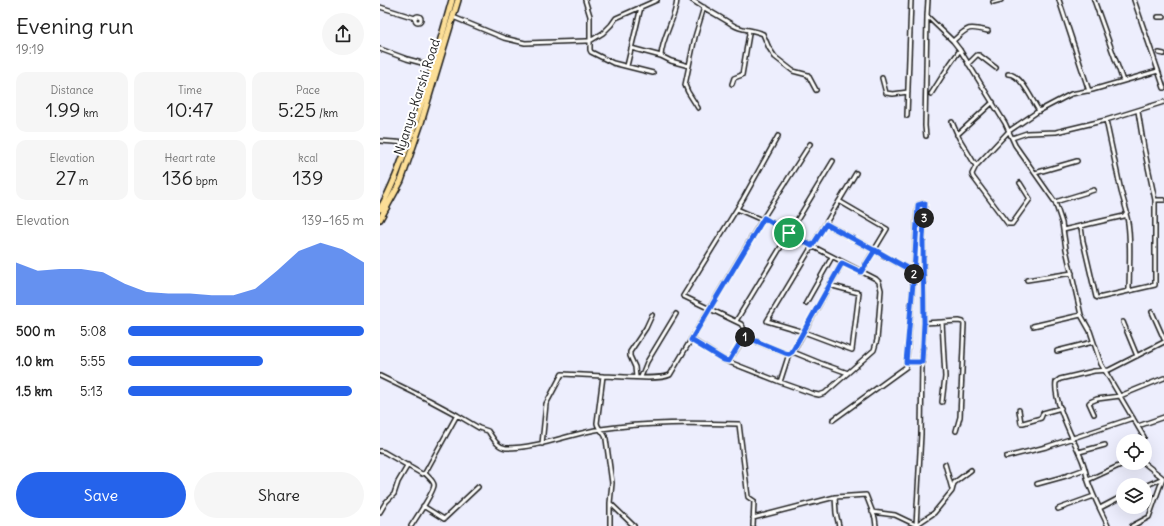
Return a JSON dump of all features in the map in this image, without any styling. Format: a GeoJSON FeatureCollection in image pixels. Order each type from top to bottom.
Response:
{"type":"FeatureCollection","features":[{"type":"Feature","properties":{"kind":"main road","name":"Nyanya-Karshi Road"},"geometry":{"type":"LineString","coordinates":[[380,209],[402,180],[420,126],[442,45],[452,0]]}},
{"type":"Feature","properties":{"kind":"main road","name":"Nyanya-Karshi Road"},"geometry":{"type":"LineString","coordinates":[[380,219],[458,0]]}},
{"type":"Feature","properties":{"kind":"street"},"geometry":{"type":"LineString","coordinates":[[585,0],[589,10],[591,52],[613,63],[653,73]]}},
{"type":"Feature","properties":{"kind":"street"},"geometry":{"type":"LineString","coordinates":[[453,17],[504,38],[525,43],[590,41],[607,29],[616,18],[657,0]]}},
{"type":"Feature","properties":{"kind":"street"},"geometry":{"type":"LineString","coordinates":[[661,56],[661,49],[672,20],[677,0]]}},
{"type":"Feature","properties":{"kind":"street"},"geometry":{"type":"LineString","coordinates":[[692,0],[732,25],[748,30],[754,30],[763,34],[768,48],[775,57],[793,71],[808,75],[816,90]]}},
{"type":"Feature","properties":{"kind":"street"},"geometry":{"type":"LineString","coordinates":[[907,116],[911,0]]}},
{"type":"Feature","properties":{"kind":"street"},"geometry":{"type":"LineString","coordinates":[[926,136],[928,0]]}},
{"type":"Feature","properties":{"kind":"street"},"geometry":{"type":"LineString","coordinates":[[993,2],[1001,0]]}},
{"type":"Feature","properties":{"kind":"street"},"geometry":{"type":"LineString","coordinates":[[1059,0],[1089,91]]}},
{"type":"Feature","properties":{"kind":"street"},"geometry":{"type":"LineString","coordinates":[[1094,0],[1123,81]]}},
{"type":"Feature","properties":{"kind":"street"},"geometry":{"type":"LineString","coordinates":[[1134,0],[1164,88]]}},
{"type":"Feature","properties":{"kind":"street"},"geometry":{"type":"LineString","coordinates":[[380,7],[416,18]]}},
{"type":"Feature","properties":{"kind":"street"},"geometry":{"type":"LineString","coordinates":[[627,66],[630,48],[641,7]]}},
{"type":"Feature","properties":{"kind":"street"},"geometry":{"type":"LineString","coordinates":[[698,108],[685,85],[695,37],[704,7]]}},
{"type":"Feature","properties":{"kind":"street"},"geometry":{"type":"LineString","coordinates":[[927,16],[953,40],[960,50],[1010,131],[1015,144],[1055,202],[1059,212],[1081,315],[1090,331],[1101,364],[1142,434]]}},
{"type":"Feature","properties":{"kind":"street"},"geometry":{"type":"LineString","coordinates":[[1158,16],[1164,17]]}},
{"type":"Feature","properties":{"kind":"street"},"geometry":{"type":"LineString","coordinates":[[953,40],[969,28],[973,27],[988,31]]}},
{"type":"Feature","properties":{"kind":"street"},"geometry":{"type":"LineString","coordinates":[[591,30],[597,36]]}},
{"type":"Feature","properties":{"kind":"street"},"geometry":{"type":"LineString","coordinates":[[732,84],[734,78],[743,72],[749,34],[748,30]]}},
{"type":"Feature","properties":{"kind":"street"},"geometry":{"type":"LineString","coordinates":[[380,48],[407,59],[434,66]]}},
{"type":"Feature","properties":{"kind":"street"},"geometry":{"type":"LineString","coordinates":[[630,48],[661,56],[671,61],[689,66]]}},
{"type":"Feature","properties":{"kind":"street"},"geometry":{"type":"LineString","coordinates":[[932,94],[960,50]]}},
{"type":"Feature","properties":{"kind":"street"},"geometry":{"type":"LineString","coordinates":[[1159,53],[1164,54]]}},
{"type":"Feature","properties":{"kind":"street"},"geometry":{"type":"LineString","coordinates":[[968,64],[977,55],[979,55],[996,68]]}},
{"type":"Feature","properties":{"kind":"street"},"geometry":{"type":"LineString","coordinates":[[1020,183],[1030,199],[1012,224],[1008,224],[972,174],[976,166],[1010,131],[1022,121],[1064,97],[1158,71]]}},
{"type":"Feature","properties":{"kind":"street"},"geometry":{"type":"LineString","coordinates":[[1008,74],[1014,75],[1022,82],[1039,111]]}},
{"type":"Feature","properties":{"kind":"street"},"geometry":{"type":"LineString","coordinates":[[882,78],[886,93],[893,94],[908,92]]}},
{"type":"Feature","properties":{"kind":"street"},"geometry":{"type":"LineString","coordinates":[[957,135],[993,102]]}},
{"type":"Feature","properties":{"kind":"street"},"geometry":{"type":"LineString","coordinates":[[1012,138],[1027,133],[1056,132],[1106,120],[1164,102]]}},
{"type":"Feature","properties":{"kind":"street"},"geometry":{"type":"LineString","coordinates":[[1081,227],[1082,242],[1096,297],[1098,298],[1154,286],[1156,284],[1155,200],[1138,111]]}},
{"type":"Feature","properties":{"kind":"street"},"geometry":{"type":"LineString","coordinates":[[1106,120],[1128,219],[1130,291]]}},
{"type":"Feature","properties":{"kind":"street"},"geometry":{"type":"LineString","coordinates":[[952,122],[957,135],[976,166]]}},
{"type":"Feature","properties":{"kind":"street"},"geometry":{"type":"LineString","coordinates":[[729,361],[744,336],[743,326],[710,308],[683,296],[778,136]]}},
{"type":"Feature","properties":{"kind":"street"},"geometry":{"type":"LineString","coordinates":[[380,141],[408,143]]}},
{"type":"Feature","properties":{"kind":"street"},"geometry":{"type":"LineString","coordinates":[[542,444],[546,404],[562,374],[636,377],[663,377],[670,375],[763,219],[810,144]]}},
{"type":"Feature","properties":{"kind":"street"},"geometry":{"type":"LineString","coordinates":[[736,321],[833,160]]}},
{"type":"Feature","properties":{"kind":"street"},"geometry":{"type":"LineString","coordinates":[[1035,173],[1077,161]]}},
{"type":"Feature","properties":{"kind":"street"},"geometry":{"type":"LineString","coordinates":[[829,285],[859,293],[852,350],[804,332],[767,321],[856,173]]}},
{"type":"Feature","properties":{"kind":"street"},"geometry":{"type":"LineString","coordinates":[[1055,202],[1094,190]]}},
{"type":"Feature","properties":{"kind":"street"},"geometry":{"type":"LineString","coordinates":[[1155,200],[1164,200]]}},
{"type":"Feature","properties":{"kind":"street"},"geometry":{"type":"LineString","coordinates":[[839,201],[887,229],[861,272]]}},
{"type":"Feature","properties":{"kind":"street"},"geometry":{"type":"LineString","coordinates":[[833,420],[906,367],[918,205],[925,203],[923,240],[924,323],[921,434],[916,525]]}},
{"type":"Feature","properties":{"kind":"street"},"geometry":{"type":"LineString","coordinates":[[691,340],[724,360],[780,382],[819,395],[825,393],[874,350],[877,340],[880,285],[876,279],[842,263],[763,219],[736,209]]}},
{"type":"Feature","properties":{"kind":"street"},"geometry":{"type":"LineString","coordinates":[[1063,230],[1081,227],[1124,216],[1126,214]]}},
{"type":"Feature","properties":{"kind":"street"},"geometry":{"type":"LineString","coordinates":[[826,224],[914,272]]}},
{"type":"Feature","properties":{"kind":"street"},"geometry":{"type":"LineString","coordinates":[[806,303],[832,257]]}},
{"type":"Feature","properties":{"kind":"street"},"geometry":{"type":"LineString","coordinates":[[780,382],[791,353],[842,263]]}},
{"type":"Feature","properties":{"kind":"street"},"geometry":{"type":"LineString","coordinates":[[1028,280],[1072,273]]}},
{"type":"Feature","properties":{"kind":"street"},"geometry":{"type":"LineString","coordinates":[[1103,526],[1108,525],[1094,496],[1079,452],[1072,439],[1055,385],[1057,380],[1116,367],[1164,341],[1152,312]]}},
{"type":"Feature","properties":{"kind":"street"},"geometry":{"type":"LineString","coordinates":[[641,377],[647,362],[676,314]]}},
{"type":"Feature","properties":{"kind":"street"},"geometry":{"type":"LineString","coordinates":[[636,377],[636,367],[630,356],[630,352],[646,328],[652,315]]}},
{"type":"Feature","properties":{"kind":"street"},"geometry":{"type":"LineString","coordinates":[[1033,326],[1081,315]]}},
{"type":"Feature","properties":{"kind":"street"},"geometry":{"type":"LineString","coordinates":[[924,323],[959,321],[963,322],[964,324],[960,417],[956,432]]}},
{"type":"Feature","properties":{"kind":"street"},"geometry":{"type":"LineString","coordinates":[[942,322],[945,377],[942,402]]}},
{"type":"Feature","properties":{"kind":"street"},"geometry":{"type":"LineString","coordinates":[[1123,322],[1137,356]]}},
{"type":"Feature","properties":{"kind":"street"},"geometry":{"type":"LineString","coordinates":[[744,336],[848,373]]}},
{"type":"Feature","properties":{"kind":"street"},"geometry":{"type":"LineString","coordinates":[[1057,351],[1093,342]]}},
{"type":"Feature","properties":{"kind":"street"},"geometry":{"type":"LineString","coordinates":[[906,362],[922,362]]}},
{"type":"Feature","properties":{"kind":"street"},"geometry":{"type":"LineString","coordinates":[[380,376],[488,431],[502,448],[542,444],[599,429],[664,423],[739,424],[748,497],[754,501],[753,526]]}},
{"type":"Feature","properties":{"kind":"street"},"geometry":{"type":"LineString","coordinates":[[603,376],[597,423],[606,439],[612,483],[610,526]]}},
{"type":"Feature","properties":{"kind":"street"},"geometry":{"type":"LineString","coordinates":[[1094,414],[1089,403],[1090,402],[1097,399],[1120,396],[1164,378]]}},
{"type":"Feature","properties":{"kind":"street"},"geometry":{"type":"LineString","coordinates":[[1019,410],[1021,423],[1023,423],[1041,418],[1044,413],[1061,408]]}},
{"type":"Feature","properties":{"kind":"street"},"geometry":{"type":"LineString","coordinates":[[425,473],[457,415]]}},
{"type":"Feature","properties":{"kind":"street"},"geometry":{"type":"LineString","coordinates":[[1138,426],[1164,417]]}},
{"type":"Feature","properties":{"kind":"street"},"geometry":{"type":"LineString","coordinates":[[1006,457],[1046,447],[1133,418]]}},
{"type":"Feature","properties":{"kind":"street"},"geometry":{"type":"LineString","coordinates":[[1079,452],[1105,445]]}},
{"type":"Feature","properties":{"kind":"street"},"geometry":{"type":"LineString","coordinates":[[380,451],[422,474],[425,473],[434,484],[432,492],[411,526]]}},
{"type":"Feature","properties":{"kind":"street"},"geometry":{"type":"LineString","coordinates":[[945,464],[952,491]]}},
{"type":"Feature","properties":{"kind":"street"},"geometry":{"type":"LineString","coordinates":[[380,512],[386,502],[394,494],[398,482],[408,465]]}},
{"type":"Feature","properties":{"kind":"street"},"geometry":{"type":"LineString","coordinates":[[1088,480],[1116,467]]}},
{"type":"Feature","properties":{"kind":"street"},"geometry":{"type":"LineString","coordinates":[[1037,484],[1085,469]]}},
{"type":"Feature","properties":{"kind":"street"},"geometry":{"type":"LineString","coordinates":[[1152,469],[1163,478]]}},
{"type":"Feature","properties":{"kind":"street"},"geometry":{"type":"LineString","coordinates":[[916,525],[934,513],[952,491],[954,483],[972,470]]}},
{"type":"Feature","properties":{"kind":"street"},"geometry":{"type":"LineString","coordinates":[[1152,483],[1163,478]]}},
{"type":"Feature","properties":{"kind":"street"},"geometry":{"type":"LineString","coordinates":[[1132,526],[1149,517],[1163,478]]}},
{"type":"Feature","properties":{"kind":"street"},"geometry":{"type":"LineString","coordinates":[[423,506],[444,520],[478,487]]}},
{"type":"Feature","properties":{"kind":"street"},"geometry":{"type":"LineString","coordinates":[[753,518],[836,497],[866,495],[876,526]]}},
{"type":"Feature","properties":{"kind":"street"},"geometry":{"type":"LineString","coordinates":[[1058,509],[1094,496]]}},
{"type":"Feature","properties":{"kind":"street"},"geometry":{"type":"LineString","coordinates":[[836,497],[836,513],[839,526]]}},
{"type":"Feature","properties":{"kind":"street"},"geometry":{"type":"LineString","coordinates":[[1100,508],[1116,500]]}},
{"type":"Feature","properties":{"kind":"street"},"geometry":{"type":"LineString","coordinates":[[610,503],[634,526]]}},
{"type":"Feature","properties":{"kind":"street"},"geometry":{"type":"LineString","coordinates":[[872,512],[894,515],[916,525]]}},
{"type":"Feature","properties":{"kind":"route"},"geometry":{"type":"LineString","coordinates":[[789,233],[764,218],[700,322],[691,340],[724,360],[729,361],[744,336],[789,354],[795,349],[842,263],[861,272],[875,250],[914,272],[906,362],[922,362],[924,323],[923,240],[925,203],[918,205],[914,272],[875,250],[826,224],[812,246],[789,233]]}}]}
